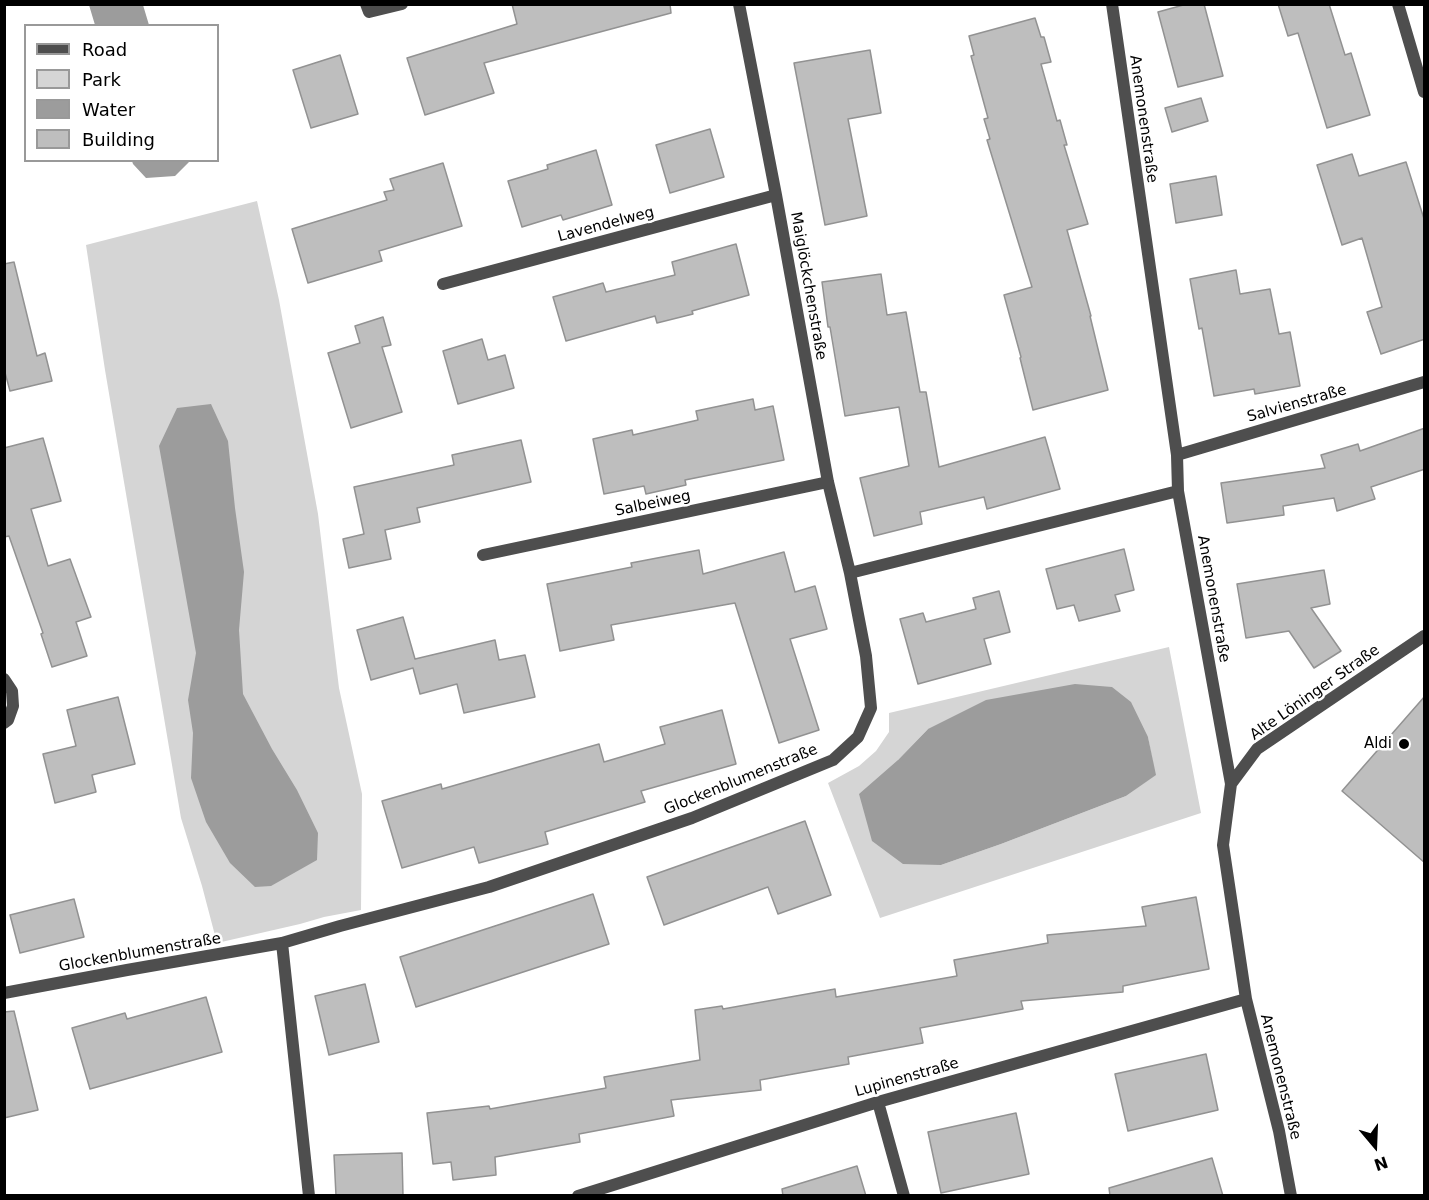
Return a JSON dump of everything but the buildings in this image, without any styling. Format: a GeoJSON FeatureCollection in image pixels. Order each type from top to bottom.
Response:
{"type":"FeatureCollection","features":[{"type":"Feature","properties":{"kind":"street"},"geometry":{"type":"LineString","coordinates":[[366,4],[369,12],[402,4]]}},
{"type":"Feature","properties":{"kind":"street","name":"Maiglöckchenstraße"},"geometry":{"type":"LineString","coordinates":[[739,4],[828,482],[850,573]]}},
{"type":"Feature","properties":{"kind":"street","name":"Anemonenstraße"},"geometry":{"type":"LineString","coordinates":[[1112,4],[1177,455],[1178,491],[1231,784],[1223,845],[1246,999],[1279,1131],[1291,1196]]}},
{"type":"Feature","properties":{"kind":"street"},"geometry":{"type":"LineString","coordinates":[[1398,4],[1425,92]]}},
{"type":"Feature","properties":{"kind":"street","name":"Lavendelweg"},"geometry":{"type":"LineString","coordinates":[[443,284],[776,195]]}},
{"type":"Feature","properties":{"kind":"street","name":"Salvienstraße"},"geometry":{"type":"LineString","coordinates":[[1177,455],[1425,382]]}},
{"type":"Feature","properties":{"kind":"street","name":"Salbeiweg"},"geometry":{"type":"LineString","coordinates":[[483,555],[828,482]]}},
{"type":"Feature","properties":{"kind":"street"},"geometry":{"type":"LineString","coordinates":[[850,573],[1178,491]]}},
{"type":"Feature","properties":{"kind":"street","name":"Glockenblumenstraße"},"geometry":{"type":"LineString","coordinates":[[4,993],[282,943],[489,887],[692,818],[832,760],[858,737],[871,708],[866,656],[850,573]]}},
{"type":"Feature","properties":{"kind":"street","name":"Alte Löninger Straße"},"geometry":{"type":"LineString","coordinates":[[1231,784],[1257,749],[1425,636]]}},
{"type":"Feature","properties":{"kind":"street"},"geometry":{"type":"LineString","coordinates":[[4,680],[12,691],[13,706],[8,720],[4,723]]}},
{"type":"Feature","properties":{"kind":"street"},"geometry":{"type":"LineString","coordinates":[[282,943],[309,1196]]}},
{"type":"Feature","properties":{"kind":"street","name":"Lupinenstraße"},"geometry":{"type":"LineString","coordinates":[[578,1196],[878,1102],[1246,999]]}},
{"type":"Feature","properties":{"kind":"street"},"geometry":{"type":"LineString","coordinates":[[878,1102],[904,1196]]}},
{"type":"Feature","properties":{"kind":"green space"},"geometry":{"type":"Polygon","coordinates":[[[257,201],[279,300],[318,514],[339,688],[362,794],[361,910],[217,943],[181,818],[86,245],[257,201]]]}},
{"type":"Feature","properties":{"kind":"green space"},"geometry":{"type":"Polygon","coordinates":[[[1169,647],[1201,813],[880,918],[828,783],[859,766],[876,751],[889,732],[889,713],[1169,647]],[[928,729],[898,760],[941,865],[1126,796],[1155,775],[1148,737],[928,729]]]}},
{"type":"Feature","properties":{"kind":"water"},"geometry":{"type":"Polygon","coordinates":[[[89,5],[143,5],[149,24],[95,24],[89,5]]]}},
{"type":"Feature","properties":{"kind":"water"},"geometry":{"type":"Polygon","coordinates":[[[132,162],[189,162],[175,176],[146,178],[132,162]]]}},
{"type":"Feature","properties":{"kind":"water"},"geometry":{"type":"Polygon","coordinates":[[[211,404],[228,441],[244,572],[239,630],[243,694],[297,790],[318,833],[317,860],[271,886],[255,887],[230,863],[206,822],[191,778],[193,733],[188,700],[196,653],[159,446],[177,408],[211,404]]]}},
{"type":"Feature","properties":{"kind":"water"},"geometry":{"type":"Polygon","coordinates":[[[1075,684],[1112,687],[1131,702],[1148,737],[1156,775],[1126,796],[941,865],[903,864],[872,841],[859,794],[898,760],[928,729],[986,700],[1075,684]]]}},
{"type":"Feature","properties":{"kind":"place","name":"Aldi"},"geometry":{"type":"Point","coordinates":[1404,744]}}]}
